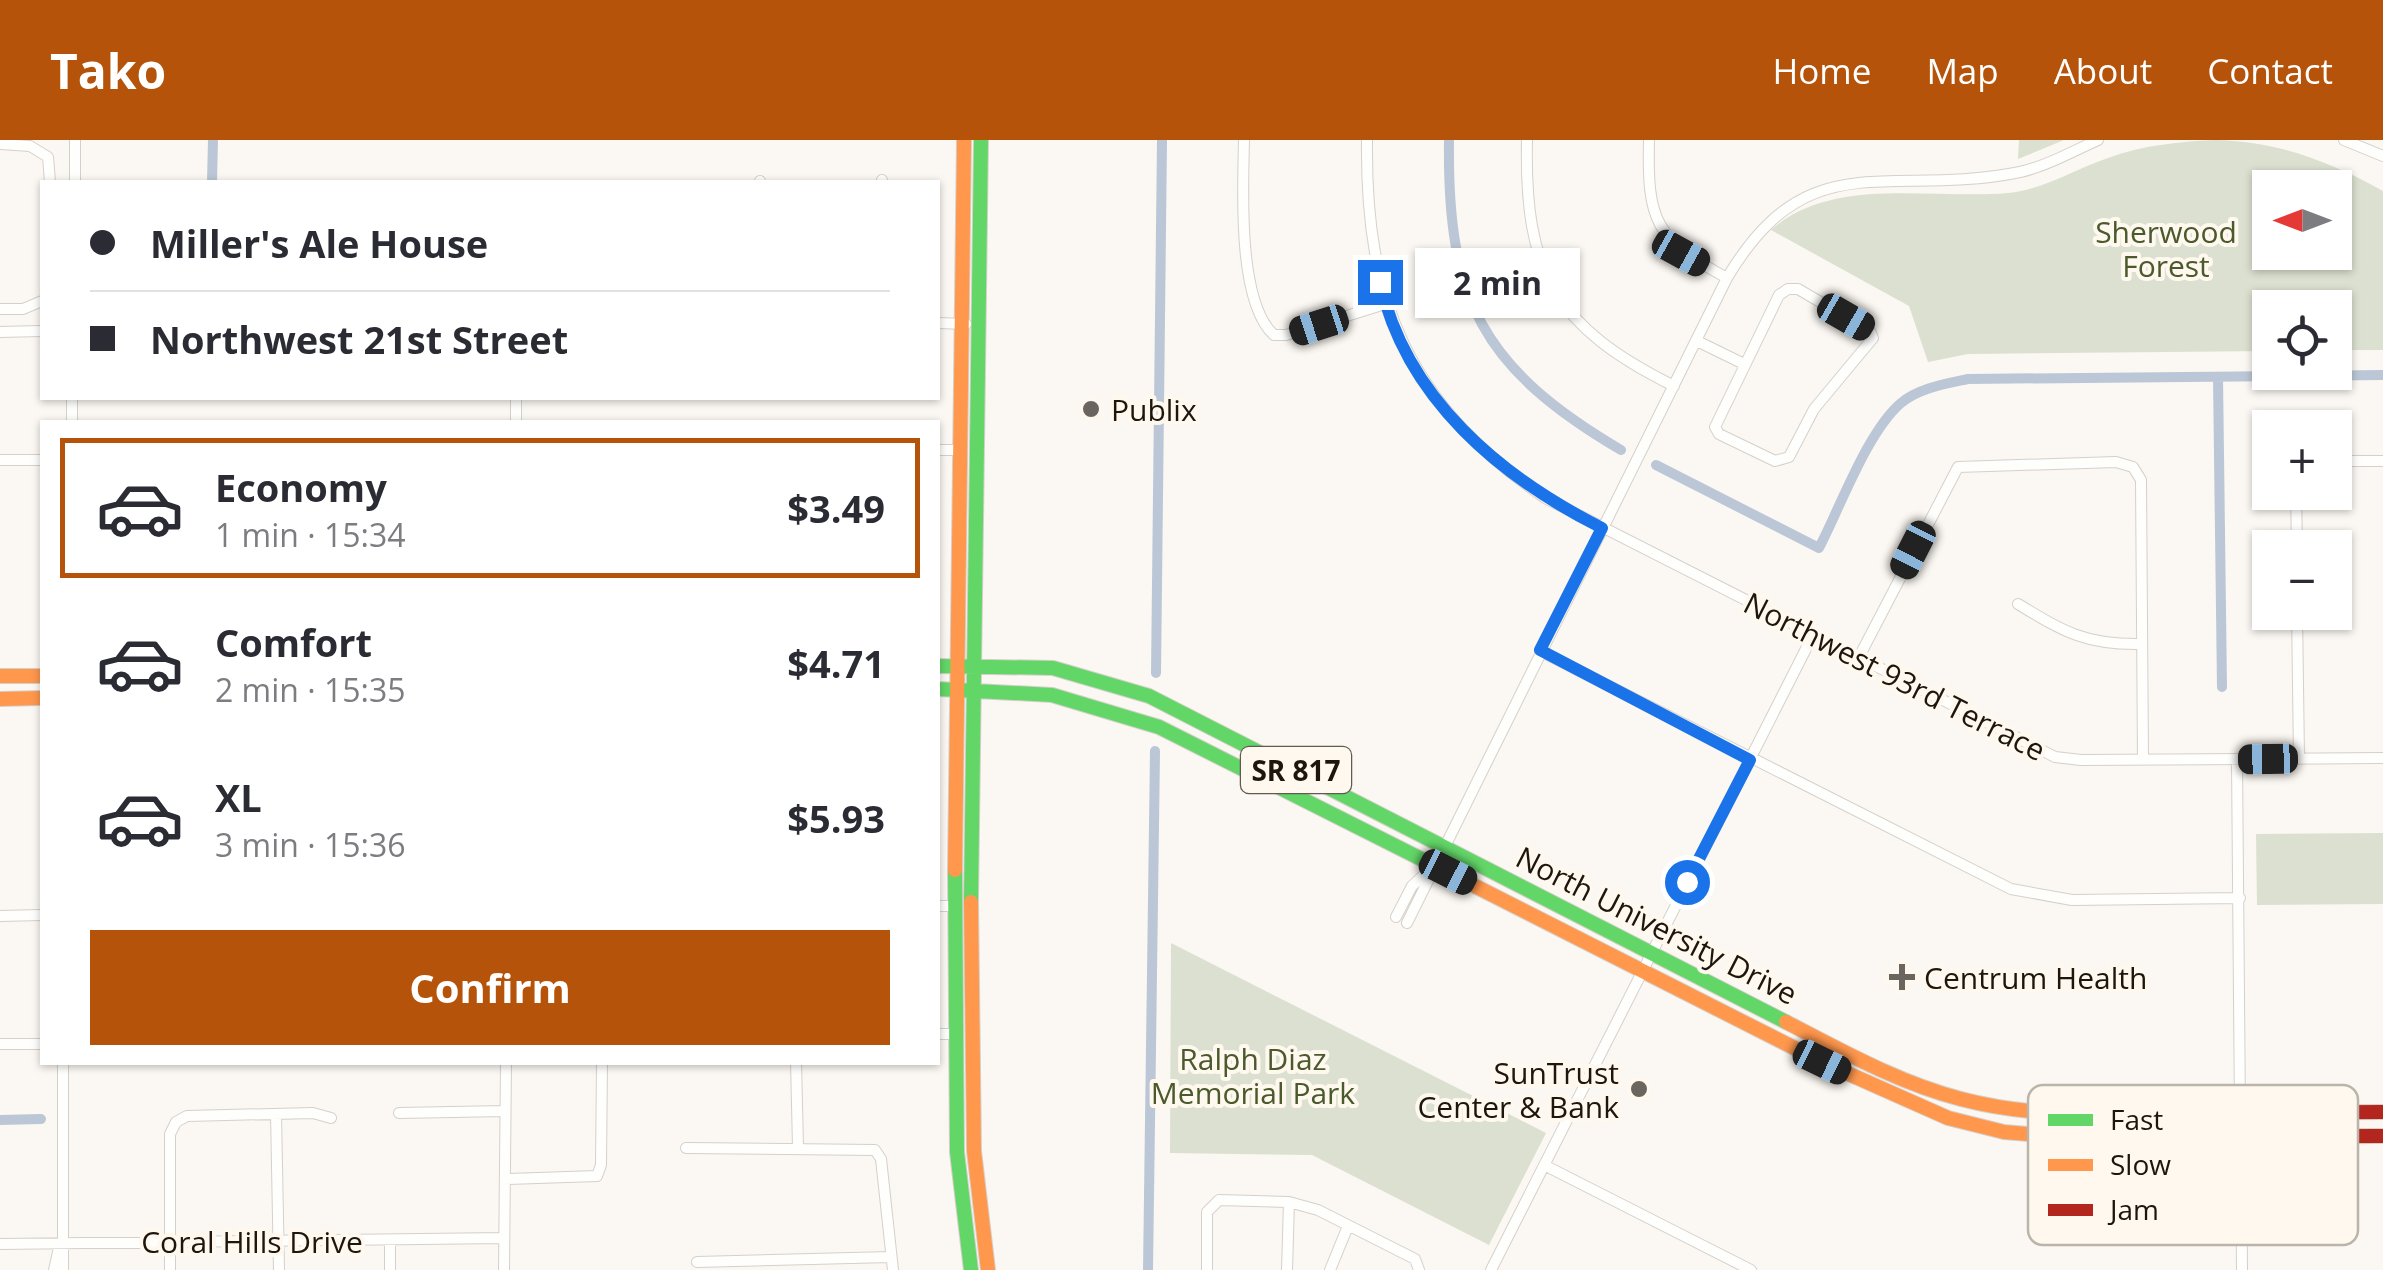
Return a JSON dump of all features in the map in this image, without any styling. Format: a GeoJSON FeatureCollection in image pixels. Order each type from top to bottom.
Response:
{"type":"FeatureCollection","features":[{"type":"Feature","properties":{"kind":"main road"},"geometry":{"type":"LineString","coordinates":[[964,140],[954,854],[946,906],[957,1152],[971,1270]]}},
{"type":"Feature","properties":{"kind":"main road"},"geometry":{"type":"LineString","coordinates":[[981,140],[972,888],[953,1034],[974,1151],[988,1270]]}},
{"type":"Feature","properties":{"kind":"main road","name":"North University Drive"},"geometry":{"type":"LineString","coordinates":[[940,666],[1053,668],[1117,684],[1300,772],[1650,954],[1920,1085],[1960,1099],[2028,1108]]}},
{"type":"Feature","properties":{"kind":"main road"},"geometry":{"type":"LineString","coordinates":[[0,676],[40,676]]}},
{"type":"Feature","properties":{"kind":"main road","name":"North University Drive"},"geometry":{"type":"LineString","coordinates":[[940,688],[1052,695],[1159,727],[1910,1104],[2004,1132],[2028,1134]]}},
{"type":"Feature","properties":{"kind":"main road"},"geometry":{"type":"LineString","coordinates":[[0,699],[40,698]]}},
{"type":"Feature","properties":{"kind":"main road"},"geometry":{"type":"LineString","coordinates":[[1251,774],[1284,778],[1300,772]]}},
{"type":"Feature","properties":{"kind":"main road"},"geometry":{"type":"LineString","coordinates":[[954,854],[972,888]]}},
{"type":"Feature","properties":{"kind":"main road"},"geometry":{"type":"LineString","coordinates":[[1860,1080],[1900,1090],[1920,1085]]}},
{"type":"Feature","properties":{"kind":"main road"},"geometry":{"type":"LineString","coordinates":[[1910,1104],[1923,1098],[1960,1099]]}},
{"type":"Feature","properties":{"kind":"main road","name":"North University Drive"},"geometry":{"type":"LineString","coordinates":[[2358,1112],[2383,1112]]}},
{"type":"Feature","properties":{"kind":"street"},"geometry":{"type":"LineString","coordinates":[[75,140],[75,180]]}},
{"type":"Feature","properties":{"kind":"street"},"geometry":{"type":"LineString","coordinates":[[1244,140],[1243,213],[1250,275],[1260,314],[1274,335],[1385,304]]}},
{"type":"Feature","properties":{"kind":"street","name":"Northwest 93rd Terrace"},"geometry":{"type":"LineString","coordinates":[[1367,140],[1370,222],[1385,304],[1427,386],[1478,448],[1545,498],[2054,756],[2143,760],[2383,758]]}},
{"type":"Feature","properties":{"kind":"street"},"geometry":{"type":"LineString","coordinates":[[1527,140],[1525,199],[1531,234],[1554,290],[1591,337],[1620,359],[1674,386]]}},
{"type":"Feature","properties":{"kind":"street"},"geometry":{"type":"LineString","coordinates":[[1648,140],[1648,190],[1652,214],[1663,235],[1681,253],[1728,278]]}},
{"type":"Feature","properties":{"kind":"street"},"geometry":{"type":"LineString","coordinates":[[1407,923],[1728,278],[1750,238],[1770,214],[1822,184],[2022,172],[2098,140]]}},
{"type":"Feature","properties":{"kind":"street"},"geometry":{"type":"LineString","coordinates":[[2351,141],[2383,156]]}},
{"type":"Feature","properties":{"kind":"street"},"geometry":{"type":"LineString","coordinates":[[0,144],[30,146],[48,157],[50,180]]}},
{"type":"Feature","properties":{"kind":"street"},"geometry":{"type":"LineString","coordinates":[[1788,288],[1855,322],[1873,338],[1823,397],[1784,462],[1718,434],[1715,428],[1744,364],[1779,296],[1788,288]]}},
{"type":"Feature","properties":{"kind":"street"},"geometry":{"type":"LineString","coordinates":[[0,310],[23,310],[40,302]]}},
{"type":"Feature","properties":{"kind":"street"},"geometry":{"type":"LineString","coordinates":[[940,323],[979,324]]}},
{"type":"Feature","properties":{"kind":"street"},"geometry":{"type":"LineString","coordinates":[[0,332],[40,331]]}},
{"type":"Feature","properties":{"kind":"street"},"geometry":{"type":"LineString","coordinates":[[1696,341],[1744,364]]}},
{"type":"Feature","properties":{"kind":"street"},"geometry":{"type":"LineString","coordinates":[[940,450],[959,450]]}},
{"type":"Feature","properties":{"kind":"street"},"geometry":{"type":"LineString","coordinates":[[0,460],[40,460]]}},
{"type":"Feature","properties":{"kind":"street"},"geometry":{"type":"LineString","coordinates":[[2352,461],[2383,461]]}},
{"type":"Feature","properties":{"kind":"street"},"geometry":{"type":"LineString","coordinates":[[1859,657],[1958,468],[2116,462],[2133,467],[2141,480],[2143,760]]}},
{"type":"Feature","properties":{"kind":"street"},"geometry":{"type":"LineString","coordinates":[[2018,604],[2080,640],[2100,645],[2141,644]]}},
{"type":"Feature","properties":{"kind":"street"},"geometry":{"type":"LineString","coordinates":[[2298,630],[2299,758]]}},
{"type":"Feature","properties":{"kind":"street"},"geometry":{"type":"LineString","coordinates":[[1491,1270],[1813,635]]}},
{"type":"Feature","properties":{"kind":"street"},"geometry":{"type":"LineString","coordinates":[[1540,650],[1750,760],[2011,888],[2072,900],[2240,898]]}},
{"type":"Feature","properties":{"kind":"street"},"geometry":{"type":"LineString","coordinates":[[2237,760],[2240,1085]]}},
{"type":"Feature","properties":{"kind":"street"},"geometry":{"type":"LineString","coordinates":[[1396,917],[1412,886],[1434,865]]}},
{"type":"Feature","properties":{"kind":"street"},"geometry":{"type":"LineString","coordinates":[[0,916],[40,915]]}},
{"type":"Feature","properties":{"kind":"street"},"geometry":{"type":"LineString","coordinates":[[0,1044],[40,1044]]}},
{"type":"Feature","properties":{"kind":"street"},"geometry":{"type":"LineString","coordinates":[[63,1065],[63,1270]]}},
{"type":"Feature","properties":{"kind":"street"},"geometry":{"type":"LineString","coordinates":[[504,1270],[506,1065]]}},
{"type":"Feature","properties":{"kind":"street"},"geometry":{"type":"LineString","coordinates":[[505,1179],[597,1176],[602,1165],[602,1065]]}},
{"type":"Feature","properties":{"kind":"street"},"geometry":{"type":"LineString","coordinates":[[796,1065],[798,1148]]}},
{"type":"Feature","properties":{"kind":"street"},"geometry":{"type":"LineString","coordinates":[[399,1112],[505,1111]]}},
{"type":"Feature","properties":{"kind":"street"},"geometry":{"type":"LineString","coordinates":[[170,1270],[170,1134],[176,1122],[187,1116],[313,1112],[331,1118]]}},
{"type":"Feature","properties":{"kind":"street"},"geometry":{"type":"LineString","coordinates":[[276,1114],[279,1270]]}},
{"type":"Feature","properties":{"kind":"street"},"geometry":{"type":"LineString","coordinates":[[686,1148],[875,1150],[881,1159],[893,1270]]}},
{"type":"Feature","properties":{"kind":"street"},"geometry":{"type":"LineString","coordinates":[[1544,1166],[1751,1270]]}},
{"type":"Feature","properties":{"kind":"street"},"geometry":{"type":"LineString","coordinates":[[1207,1270],[1211,1204],[1218,1200],[1289,1202],[1415,1259],[1420,1270]]}},
{"type":"Feature","properties":{"kind":"street"},"geometry":{"type":"LineString","coordinates":[[1287,1270],[1289,1202]]}},
{"type":"Feature","properties":{"kind":"street"},"geometry":{"type":"LineString","coordinates":[[1330,1270],[1348,1226]]}},
{"type":"Feature","properties":{"kind":"street","name":"Coral Hills Drive"},"geometry":{"type":"LineString","coordinates":[[0,1244],[504,1238]]}},
{"type":"Feature","properties":{"kind":"street"},"geometry":{"type":"LineString","coordinates":[[390,1240],[390,1270]]}},
{"type":"Feature","properties":{"kind":"street"},"geometry":{"type":"LineString","coordinates":[[54,1270],[60,1242]]}},
{"type":"Feature","properties":{"kind":"street"},"geometry":{"type":"LineString","coordinates":[[2242,1245],[2242,1270]]}},
{"type":"Feature","properties":{"kind":"street"},"geometry":{"type":"LineString","coordinates":[[697,1262],[891,1257]]}},
{"type":"Feature","properties":{"kind":"green space","name":"Sherwood Forest"},"geometry":{"type":"Polygon","coordinates":[[[2019,140],[2064,140],[2018,159],[2019,140]]]}},
{"type":"Feature","properties":{"kind":"green space","name":"Sherwood Forest"},"geometry":{"type":"Polygon","coordinates":[[[2214,140],[2259,144],[2341,170],[2252,170],[2252,270],[2352,270],[2352,176],[2383,191],[2383,350],[2352,350],[2352,290],[2252,290],[2252,351],[1968,354],[1928,362],[1909,306],[1771,230],[1796,213],[1823,202],[1884,194],[2021,191],[2121,154],[2214,140]]]}},
{"type":"Feature","properties":{"kind":"green space"},"geometry":{"type":"Polygon","coordinates":[[[2383,833],[2383,904],[2257,905],[2256,834],[2383,833]]]}},
{"type":"Feature","properties":{"kind":"green space","name":"Ralph Diaz Memorial Park"},"geometry":{"type":"Polygon","coordinates":[[[1171,943],[1546,1133],[1489,1245],[1312,1155],[1170,1153],[1171,943]]]}},
{"type":"Feature","properties":{"kind":"waterway"},"geometry":{"type":"LineString","coordinates":[[212,180],[213,140]]}},
{"type":"Feature","properties":{"kind":"waterway"},"geometry":{"type":"LineString","coordinates":[[1156,673],[1162,140]]}},
{"type":"Feature","properties":{"kind":"waterway"},"geometry":{"type":"LineString","coordinates":[[1449,140],[1455,244],[1466,287],[1482,324],[1505,358],[1535,389],[1621,450]]}},
{"type":"Feature","properties":{"kind":"waterway"},"geometry":{"type":"LineString","coordinates":[[1656,465],[1819,548],[1877,432],[1901,403],[1933,387],[1968,379],[2383,375]]}},
{"type":"Feature","properties":{"kind":"waterway"},"geometry":{"type":"LineString","coordinates":[[2218,377],[2222,687]]}},
{"type":"Feature","properties":{"kind":"waterway"},"geometry":{"type":"LineString","coordinates":[[1148,1270],[1155,751]]}},
{"type":"Feature","properties":{"kind":"waterway"},"geometry":{"type":"LineString","coordinates":[[0,1120],[41,1119]]}},
{"type":"Feature","properties":{"kind":"traffic: fast"},"geometry":{"type":"LineString","coordinates":[[971,902],[981,140]]}},
{"type":"Feature","properties":{"kind":"traffic: fast"},"geometry":{"type":"LineString","coordinates":[[940,666],[1053,668],[1149,696],[1786,1022]]}},
{"type":"Feature","properties":{"kind":"traffic: fast"},"geometry":{"type":"LineString","coordinates":[[940,689],[1052,695],[1159,727],[1461,879]]}},
{"type":"Feature","properties":{"kind":"traffic: fast"},"geometry":{"type":"LineString","coordinates":[[955,870],[957,1152],[971,1270]]}},
{"type":"Feature","properties":{"kind":"traffic: slow"},"geometry":{"type":"LineString","coordinates":[[955,870],[964,140]]}},
{"type":"Feature","properties":{"kind":"traffic: slow"},"geometry":{"type":"LineString","coordinates":[[0,676],[40,676]]}},
{"type":"Feature","properties":{"kind":"traffic: slow"},"geometry":{"type":"LineString","coordinates":[[0,699],[40,698]]}},
{"type":"Feature","properties":{"kind":"traffic: slow"},"geometry":{"type":"LineString","coordinates":[[1461,879],[1822,1062],[1948,1118],[2028,1134]]}},
{"type":"Feature","properties":{"kind":"traffic: slow"},"geometry":{"type":"LineString","coordinates":[[971,902],[974,1151],[988,1270]]}},
{"type":"Feature","properties":{"kind":"traffic: slow"},"geometry":{"type":"LineString","coordinates":[[1786,1022],[1915,1084],[1961,1099],[2028,1111]]}},
{"type":"Feature","properties":{"kind":"traffic: jam"},"geometry":{"type":"LineString","coordinates":[[2358,1112],[2383,1112]]}},
{"type":"Feature","properties":{"kind":"traffic: jam"},"geometry":{"type":"LineString","coordinates":[[2358,1136],[2383,1136]]}},
{"type":"Feature","properties":{"kind":"place","name":"Publix"},"geometry":{"type":"Point","coordinates":[1091,409]}},
{"type":"Feature","properties":{"kind":"place","name":"Centrum Health"},"geometry":{"type":"Point","coordinates":[1902,977]}},
{"type":"Feature","properties":{"kind":"place","name":"SunTrust Center & Bank"},"geometry":{"type":"Point","coordinates":[1639,1089]}},
{"type":"Feature","properties":{"kind":"route"},"geometry":{"type":"LineString","coordinates":[[1380,282],[1385,304],[1427,386],[1478,448],[1545,498],[1602,528],[1540,650],[1750,760],[1687,882]]}}]}
